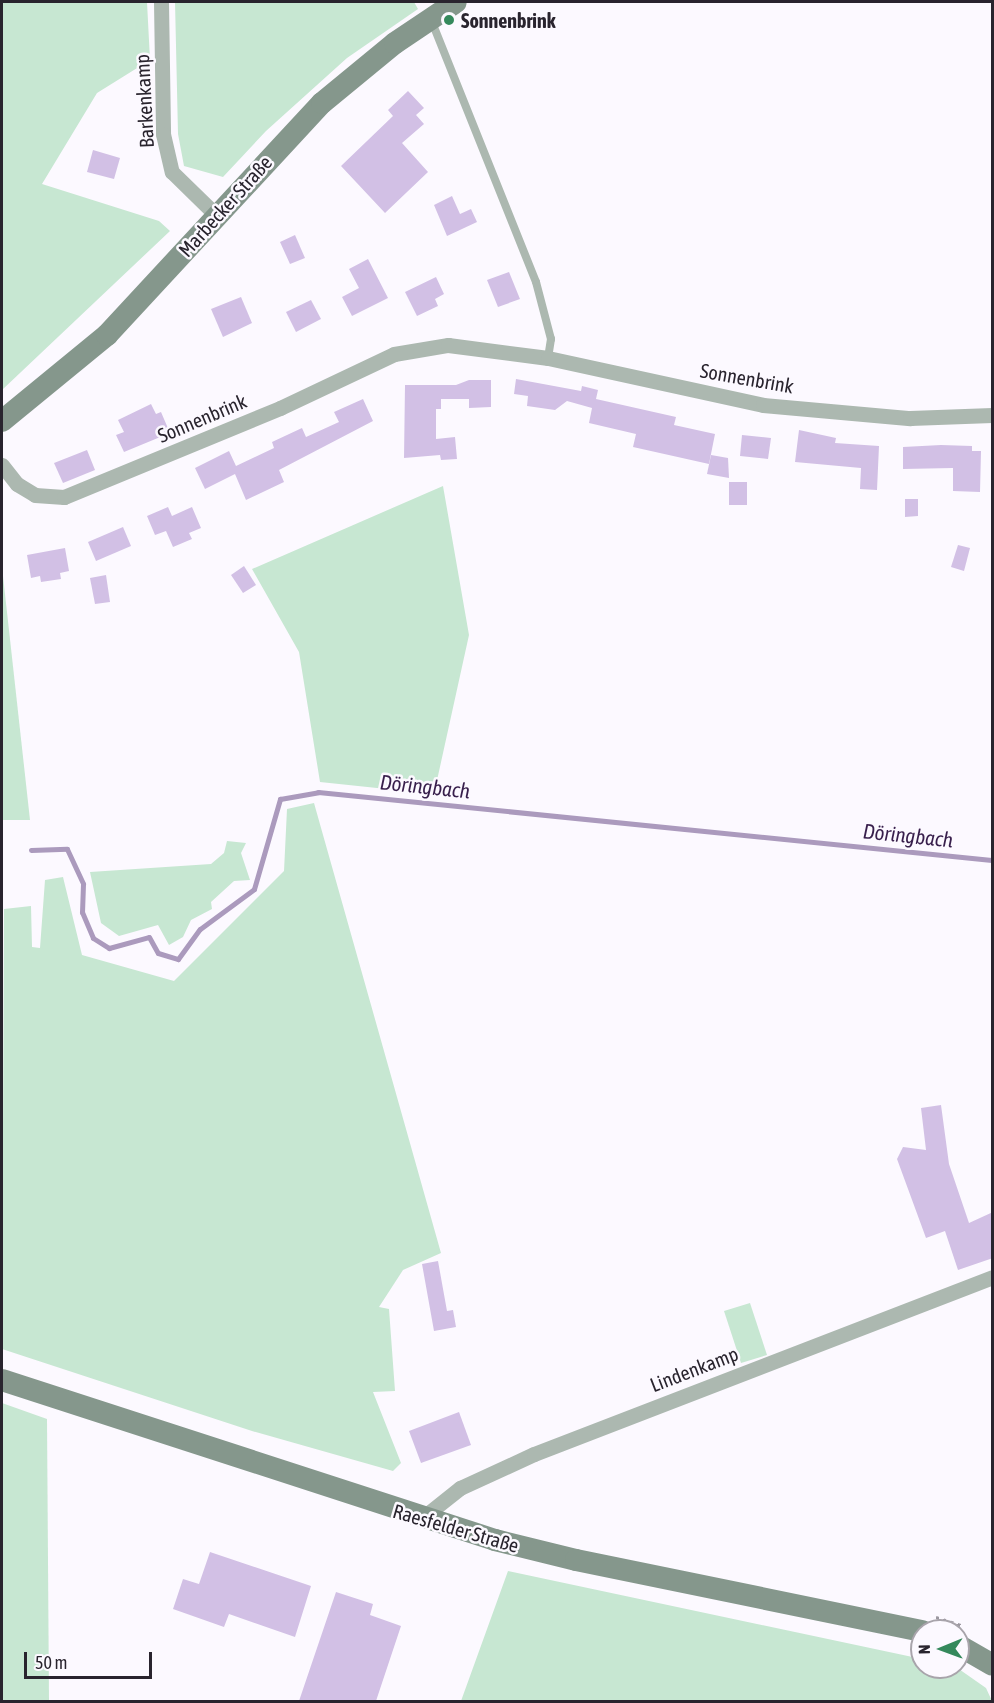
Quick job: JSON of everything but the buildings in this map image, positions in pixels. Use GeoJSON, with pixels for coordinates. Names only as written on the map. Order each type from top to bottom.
{"type":"FeatureCollection","features":[{"type":"Feature","properties":{"kind":"main road","name":"Marbecker Straße"},"geometry":{"type":"LineString","coordinates":[[2,421],[107,335],[322,103],[430,19],[456,2]]}},
{"type":"Feature","properties":{"kind":"main road","name":"Raesfelder Straße"},"geometry":{"type":"LineString","coordinates":[[2,1380],[421,1519],[576,1560],[910,1620]]}},
{"type":"Feature","properties":{"kind":"main road"},"geometry":{"type":"LineString","coordinates":[[970,1644],[993,1665]]}},
{"type":"Feature","properties":{"kind":"street","name":"Barkenkamp"},"geometry":{"type":"LineString","coordinates":[[161,2],[163,134],[172,172],[216,215]]}},
{"type":"Feature","properties":{"kind":"street","name":"Sonnenbrink"},"geometry":{"type":"LineString","coordinates":[[2,465],[17,484],[34,495],[64,497],[280,408],[394,354],[448,345],[548,358],[763,405],[909,418],[993,415]]}},
{"type":"Feature","properties":{"kind":"street","name":"Lindenkamp"},"geometry":{"type":"LineString","coordinates":[[421,1519],[460,1488],[534,1454],[993,1277]]}},
{"type":"Feature","properties":{"kind":"lane"},"geometry":{"type":"LineString","coordinates":[[430,19],[536,282],[551,339],[548,358]]}},
{"type":"Feature","properties":{"kind":"green space"},"geometry":{"type":"Polygon","coordinates":[[[2,2],[147,2],[150,60],[97,93],[42,184],[159,221],[170,231],[2,390],[2,2]]]}},
{"type":"Feature","properties":{"kind":"green space"},"geometry":{"type":"Polygon","coordinates":[[[175,2],[414,2],[418,9],[347,58],[266,131],[223,177],[184,166],[178,134],[175,2]]]}},
{"type":"Feature","properties":{"kind":"green space"},"geometry":{"type":"Polygon","coordinates":[[[443,486],[469,635],[434,794],[320,782],[299,652],[252,569],[443,486]]]}},
{"type":"Feature","properties":{"kind":"green space"},"geometry":{"type":"Polygon","coordinates":[[[2,567],[30,820],[2,820],[2,567]]]}},
{"type":"Feature","properties":{"kind":"green space"},"geometry":{"type":"Polygon","coordinates":[[[314,803],[441,1253],[403,1270],[379,1307],[389,1309],[395,1391],[373,1392],[401,1463],[393,1471],[252,1431],[2,1349],[4,909],[31,906],[32,947],[40,948],[45,880],[63,877],[82,955],[174,981],[284,871],[287,809],[314,803]]]}},
{"type":"Feature","properties":{"kind":"green space"},"geometry":{"type":"Polygon","coordinates":[[[227,841],[246,843],[241,853],[250,880],[234,881],[211,902],[212,909],[191,920],[183,937],[169,945],[158,925],[119,936],[101,923],[90,872],[211,864],[224,853],[227,841]]]}},
{"type":"Feature","properties":{"kind":"green space"},"geometry":{"type":"Polygon","coordinates":[[[750,1303],[767,1355],[741,1363],[724,1311],[750,1303]]]}},
{"type":"Feature","properties":{"kind":"green space"},"geometry":{"type":"Polygon","coordinates":[[[2,1403],[47,1419],[49,1701],[2,1701],[2,1403]]]}},
{"type":"Feature","properties":{"kind":"green space"},"geometry":{"type":"Polygon","coordinates":[[[508,1571],[910,1656],[910,1679],[970,1679],[970,1677],[986,1688],[992,1701],[461,1701],[508,1571]]]}},
{"type":"Feature","properties":{"kind":"waterway","name":"Döringbach"},"geometry":{"type":"LineString","coordinates":[[31,850],[67,849],[83,884],[82,912],[93,938],[109,948],[149,937],[158,953],[178,959],[200,929],[254,889],[280,799],[318,792],[992,860]]}},
{"type":"Feature","properties":{"kind":"place","name":"Sonnenbrink"},"geometry":{"type":"Point","coordinates":[449,20]}}]}
